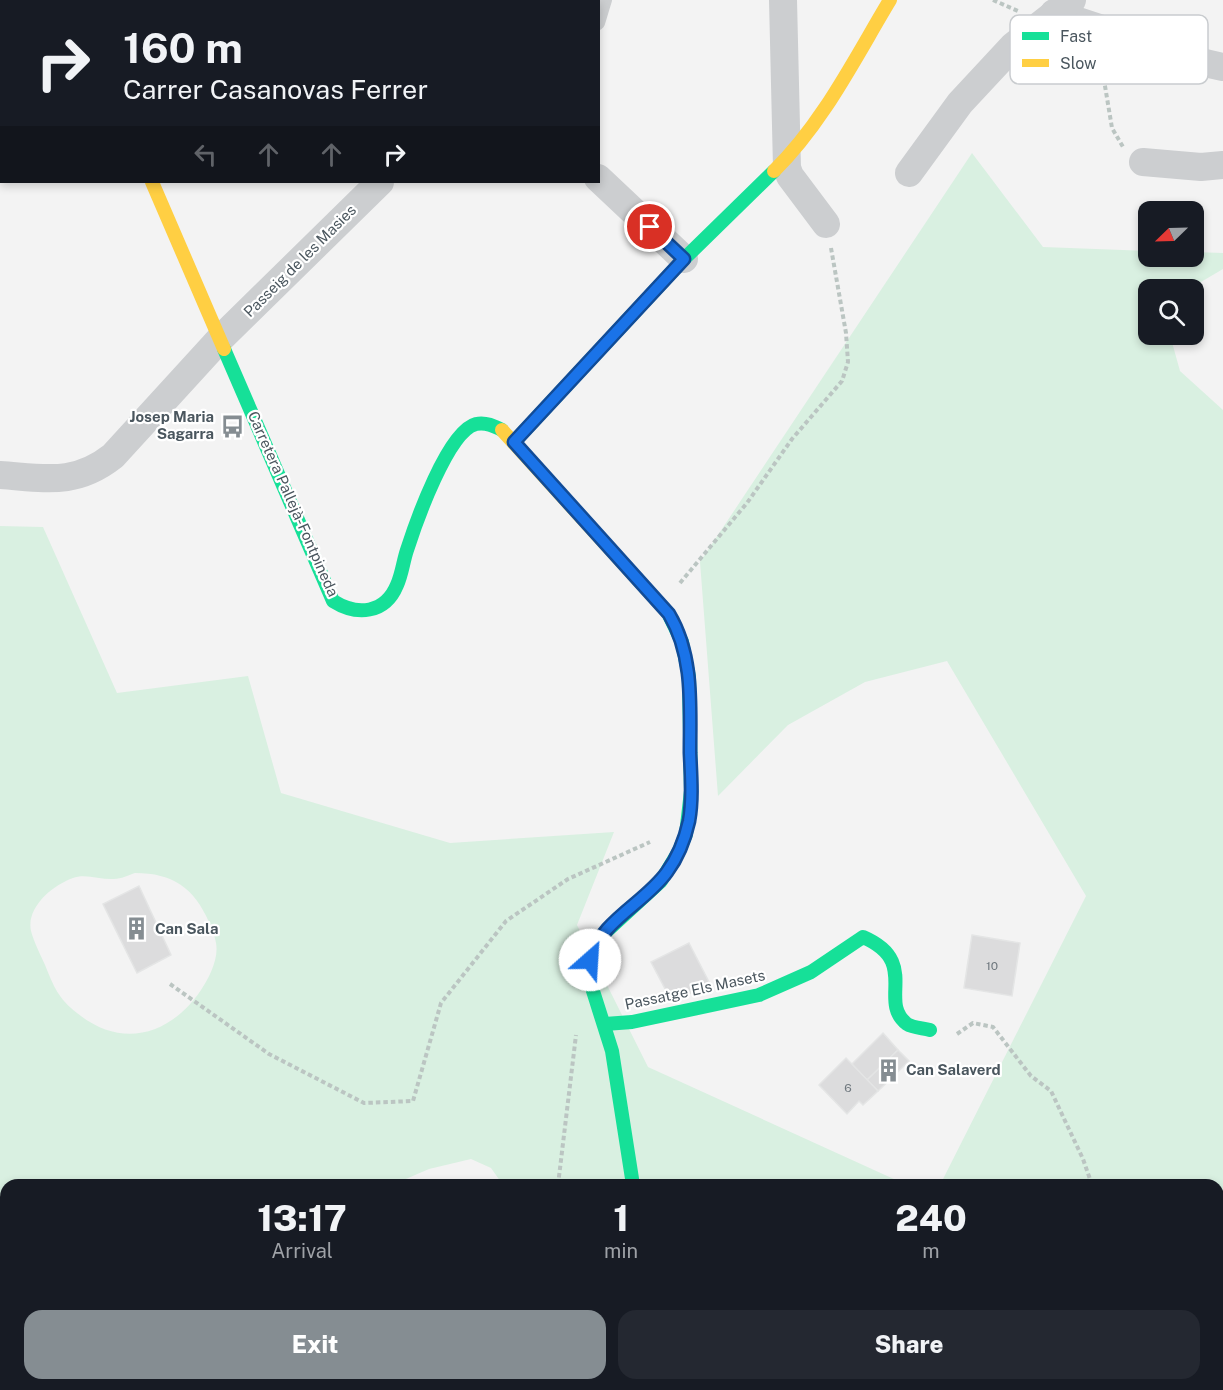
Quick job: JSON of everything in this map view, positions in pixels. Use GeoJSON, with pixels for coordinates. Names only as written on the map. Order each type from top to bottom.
{"type":"FeatureCollection","features":[{"type":"Feature","properties":{"kind":"street"},"geometry":{"type":"LineString","coordinates":[[783,0],[786,159],[790,176],[826,224]]}},
{"type":"Feature","properties":{"kind":"street"},"geometry":{"type":"LineString","coordinates":[[514,442],[684,259],[786,159],[825,108],[890,0]]}},
{"type":"Feature","properties":{"kind":"street"},"geometry":{"type":"LineString","coordinates":[[1063,7],[1076,15]]}},
{"type":"Feature","properties":{"kind":"street"},"geometry":{"type":"LineString","coordinates":[[909,173],[960,103],[1010,48]]}},
{"type":"Feature","properties":{"kind":"street"},"geometry":{"type":"LineString","coordinates":[[1208,64],[1223,67]]}},
{"type":"Feature","properties":{"kind":"street"},"geometry":{"type":"LineString","coordinates":[[1143,162],[1201,167],[1223,165]]}},
{"type":"Feature","properties":{"kind":"street"},"geometry":{"type":"LineString","coordinates":[[600,180],[684,259]]}},
{"type":"Feature","properties":{"kind":"street"},"geometry":{"type":"LineString","coordinates":[[152,183],[200,288],[219,340]]}},
{"type":"Feature","properties":{"kind":"street","name":"Passeig de les Masies"},"geometry":{"type":"LineString","coordinates":[[0,476],[56,478],[78,476],[98,468],[113,456],[219,340],[379,183]]}},
{"type":"Feature","properties":{"kind":"street","name":"Carretera Pallejà-Fontpineda"},"geometry":{"type":"LineString","coordinates":[[219,340],[255,417],[326,588],[333,601],[347,610],[363,612],[378,608],[388,600],[396,589],[408,549],[447,451],[458,436],[470,426],[486,423],[497,426],[514,442],[677,627],[689,677],[691,791],[686,834],[679,851],[661,881],[598,939],[593,950],[590,977],[612,1051],[632,1179]]}},
{"type":"Feature","properties":{"kind":"street","name":"Passatge Els Masets"},"geometry":{"type":"LineString","coordinates":[[605,1024],[632,1022],[759,995],[811,972],[863,937],[877,941],[892,959],[896,976],[895,991],[904,1022],[930,1030]]}},
{"type":"Feature","properties":{"kind":"lane"},"geometry":{"type":"LineString","coordinates":[[600,16],[605,0]]}},
{"type":"Feature","properties":{"kind":"path"},"geometry":{"type":"LineString","coordinates":[[1105,84],[1113,128],[1125,150],[1143,162]]}},
{"type":"Feature","properties":{"kind":"path"},"geometry":{"type":"LineString","coordinates":[[659,604],[691,572],[747,503],[792,439],[842,381],[848,362],[846,333],[826,224]]}},
{"type":"Feature","properties":{"kind":"path"},"geometry":{"type":"LineString","coordinates":[[170,984],[269,1054],[364,1103],[413,1101],[441,1003],[506,921],[568,879],[663,836],[686,834]]}},
{"type":"Feature","properties":{"kind":"path"},"geometry":{"type":"LineString","coordinates":[[930,1030],[955,1035],[973,1023],[993,1027],[1031,1077],[1051,1091],[1090,1179]]}},
{"type":"Feature","properties":{"kind":"path"},"geometry":{"type":"LineString","coordinates":[[559,1179],[574,1040],[578,1029]]}},
{"type":"Feature","properties":{"kind":"green space"},"geometry":{"type":"Polygon","coordinates":[[[972,153],[1043,247],[1138,251],[1138,267],[1204,267],[1204,252],[1223,253],[1223,269],[1204,280],[1138,279],[1138,345],[1173,345],[1180,371],[1223,410],[1223,1179],[943,1179],[1086,896],[947,661],[865,682],[788,725],[718,796],[700,562],[972,153]]]}},
{"type":"Feature","properties":{"kind":"green space"},"geometry":{"type":"Polygon","coordinates":[[[0,526],[43,527],[117,693],[248,676],[281,793],[450,843],[614,832],[577,925],[648,1067],[894,1179],[499,1179],[491,1168],[471,1159],[429,1169],[406,1179],[0,1179],[0,526]],[[135,873],[114,879],[83,876],[57,886],[37,906],[31,922],[31,931],[54,986],[61,997],[77,1013],[94,1024],[127,1034],[160,1027],[175,1018],[189,1006],[201,990],[215,962],[217,949],[209,922],[189,892],[181,885],[160,876],[135,873]]]}},
{"type":"Feature","properties":{"kind":"building","name":"Can Sala"},"geometry":{"type":"Polygon","coordinates":[[[139,886],[171,955],[137,973],[103,904],[139,886]]]}},
{"type":"Feature","properties":{"kind":"building"},"geometry":{"type":"Polygon","coordinates":[[[972,935],[1020,943],[1012,996],[964,988],[972,935]]]}},
{"type":"Feature","properties":{"kind":"building"},"geometry":{"type":"Polygon","coordinates":[[[689,943],[710,984],[672,1002],[651,962],[689,943]]]}},
{"type":"Feature","properties":{"kind":"building"},"geometry":{"type":"Polygon","coordinates":[[[883,1033],[898,1050],[867,1080],[852,1064],[883,1033]]]}},
{"type":"Feature","properties":{"kind":"building","name":"Can Salaverd"},"geometry":{"type":"Polygon","coordinates":[[[898,1050],[909,1061],[878,1091],[867,1080],[898,1050]]]}},
{"type":"Feature","properties":{"kind":"building"},"geometry":{"type":"Polygon","coordinates":[[[846,1058],[878,1091],[863,1105],[859,1101],[847,1114],[819,1085],[846,1058]]]}},
{"type":"Feature","properties":{"kind":"traffic: fast"},"geometry":{"type":"LineString","coordinates":[[514,442],[684,259],[774,171]]}},
{"type":"Feature","properties":{"kind":"traffic: fast"},"geometry":{"type":"LineString","coordinates":[[224,349],[333,601],[351,609],[370,610],[378,607],[392,595],[399,581],[407,550],[434,479],[465,430],[476,424],[487,424],[502,430]]}},
{"type":"Feature","properties":{"kind":"traffic: fast"},"geometry":{"type":"LineString","coordinates":[[632,1179],[612,1051],[593,991],[590,960],[598,939],[661,881],[679,851],[686,834],[691,791],[689,677],[682,642],[668,613]]}},
{"type":"Feature","properties":{"kind":"traffic: fast"},"geometry":{"type":"LineString","coordinates":[[605,1024],[632,1022],[759,995],[811,972],[863,937],[880,947],[890,958],[896,981],[896,1004],[899,1015],[909,1025],[930,1030]]}},
{"type":"Feature","properties":{"kind":"traffic: slow"},"geometry":{"type":"LineString","coordinates":[[774,171],[792,152],[823,111],[890,0]]}},
{"type":"Feature","properties":{"kind":"traffic: slow"},"geometry":{"type":"LineString","coordinates":[[152,183],[224,349]]}},
{"type":"Feature","properties":{"kind":"traffic: slow"},"geometry":{"type":"LineString","coordinates":[[502,430],[668,613]]}},
{"type":"Feature","properties":{"kind":"place","name":"Josep Maria Sagarra"},"geometry":{"type":"Point","coordinates":[232,426]}},
{"type":"Feature","properties":{"kind":"place","name":"Can Sala"},"geometry":{"type":"Point","coordinates":[137,929]}},
{"type":"Feature","properties":{"kind":"place","name":"Can Salaverd"},"geometry":{"type":"Point","coordinates":[888,1070]}},
{"type":"Feature","properties":{"kind":"route"},"geometry":{"type":"LineString","coordinates":[[590,960],[598,939],[661,881],[670,869],[686,834],[691,791],[689,677],[682,642],[669,614],[514,442],[684,259],[650,227]]}}]}
